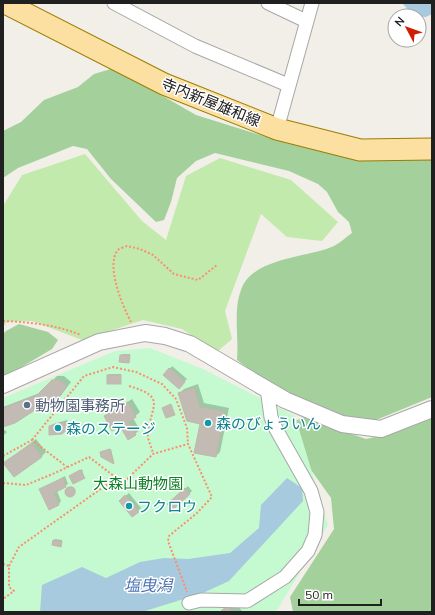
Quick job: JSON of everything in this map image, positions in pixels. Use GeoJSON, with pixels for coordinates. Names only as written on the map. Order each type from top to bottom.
{"type":"FeatureCollection","features":[{"type":"Feature","properties":{"kind":"main road","name":"寺内新屋雄和線"},"geometry":{"type":"LineString","coordinates":[[5,3],[164,84],[277,129],[360,150],[432,149]]}},
{"type":"Feature","properties":{"kind":"street"},"geometry":{"type":"LineString","coordinates":[[114,3],[196,46],[288,85]]}},
{"type":"Feature","properties":{"kind":"street"},"geometry":{"type":"LineString","coordinates":[[268,3],[306,21]]}},
{"type":"Feature","properties":{"kind":"street"},"geometry":{"type":"LineString","coordinates":[[277,129],[312,3]]}},
{"type":"Feature","properties":{"kind":"street"},"geometry":{"type":"LineString","coordinates":[[3,385],[99,342],[146,333],[165,336],[190,344],[285,400],[342,424],[381,429],[432,409]]}},
{"type":"Feature","properties":{"kind":"street"},"geometry":{"type":"LineString","coordinates":[[188,598],[247,602],[285,577],[308,551],[315,535],[317,512],[311,491],[276,429],[271,417],[267,388]]}},
{"type":"Feature","properties":{"kind":"path"},"geometry":{"type":"LineString","coordinates":[[137,334],[118,295],[113,263],[118,250],[127,246],[140,249],[153,255],[174,274],[198,280],[217,266]]}},
{"type":"Feature","properties":{"kind":"path"},"geometry":{"type":"LineString","coordinates":[[3,321],[32,322],[69,330],[99,342]]}},
{"type":"Feature","properties":{"kind":"path"},"geometry":{"type":"LineString","coordinates":[[3,456],[32,440],[84,376],[113,367],[136,372],[162,384],[176,399],[186,428],[188,444],[212,497],[197,514],[170,536],[168,541],[188,598]]}},
{"type":"Feature","properties":{"kind":"path"},"geometry":{"type":"LineString","coordinates":[[129,386],[144,390],[152,397],[155,406],[148,434],[152,454]]}},
{"type":"Feature","properties":{"kind":"path"},"geometry":{"type":"LineString","coordinates":[[32,440],[67,468]]}},
{"type":"Feature","properties":{"kind":"path"},"geometry":{"type":"LineString","coordinates":[[3,483],[26,485],[89,457],[123,483],[152,454],[188,444]]}},
{"type":"Feature","properties":{"kind":"path"},"geometry":{"type":"LineString","coordinates":[[3,599],[14,591],[9,587],[9,566],[19,547],[116,478]]}},
{"type":"Feature","properties":{"kind":"path"},"geometry":{"type":"LineString","coordinates":[[3,564],[9,566]]}},
{"type":"Feature","properties":{"kind":"green space"},"geometry":{"type":"Polygon","coordinates":[[[114,68],[196,115],[286,143],[362,157],[432,152],[432,397],[376,420],[335,416],[269,384],[237,360],[237,307],[241,290],[247,279],[268,265],[334,246],[352,233],[349,222],[338,212],[327,192],[318,184],[289,171],[215,153],[196,161],[177,178],[171,202],[164,220],[156,222],[111,179],[87,149],[73,146],[18,168],[3,178],[3,131],[21,122],[44,100],[78,87],[94,74],[114,68]]]}},
{"type":"Feature","properties":{"kind":"green space"},"geometry":{"type":"Polygon","coordinates":[[[85,154],[142,221],[166,240],[186,176],[220,158],[291,180],[338,222],[322,241],[287,237],[261,214],[225,311],[232,339],[217,352],[182,329],[143,320],[82,340],[32,321],[7,322],[3,327],[3,206],[22,175],[85,154]]]}},
{"type":"Feature","properties":{"kind":"green space"},"geometry":{"type":"Polygon","coordinates":[[[19,324],[48,332],[58,340],[52,349],[3,378],[3,334],[19,324]]]}},
{"type":"Feature","properties":{"kind":"green space","name":"大森山動物園"},"geometry":{"type":"Polygon","coordinates":[[[150,348],[203,369],[295,416],[328,525],[276,612],[3,612],[3,398],[115,351],[150,348]]]}},
{"type":"Feature","properties":{"kind":"green space"},"geometry":{"type":"Polygon","coordinates":[[[302,417],[366,439],[394,433],[432,417],[432,612],[293,612],[290,597],[334,529],[331,498],[299,453],[290,425],[302,417]]]}},
{"type":"Feature","properties":{"kind":"water"},"geometry":{"type":"Polygon","coordinates":[[[402,3],[432,3],[432,14],[427,16],[427,8],[407,8],[402,3]]]}},
{"type":"Feature","properties":{"kind":"water","name":"塩曳潟"},"geometry":{"type":"Polygon","coordinates":[[[287,478],[302,488],[303,501],[229,581],[203,593],[142,612],[40,612],[42,585],[82,567],[106,578],[140,562],[164,558],[188,559],[230,553],[259,528],[261,505],[287,478]]]}},
{"type":"Feature","properties":{"kind":"building"},"geometry":{"type":"Polygon","coordinates":[[[120,355],[130,355],[129,363],[119,362],[120,355]]]}},
{"type":"Feature","properties":{"kind":"building"},"geometry":{"type":"Polygon","coordinates":[[[169,368],[185,382],[179,389],[163,375],[169,368]]]}},
{"type":"Feature","properties":{"kind":"building"},"geometry":{"type":"Polygon","coordinates":[[[107,375],[121,375],[121,384],[107,384],[107,375]]]}},
{"type":"Feature","properties":{"kind":"building","name":"動物園事務所"},"geometry":{"type":"Polygon","coordinates":[[[52,380],[59,380],[67,386],[52,407],[46,403],[15,423],[3,427],[3,408],[36,396],[52,380]]]}},
{"type":"Feature","properties":{"kind":"building","name":"森のびょういん"},"geometry":{"type":"Polygon","coordinates":[[[194,388],[200,407],[225,412],[216,457],[194,453],[200,424],[187,421],[178,393],[194,388]]]}},
{"type":"Feature","properties":{"kind":"building"},"geometry":{"type":"Polygon","coordinates":[[[128,402],[136,417],[129,422],[136,435],[128,440],[120,426],[112,431],[104,416],[128,402]]]}},
{"type":"Feature","properties":{"kind":"building"},"geometry":{"type":"Polygon","coordinates":[[[171,404],[175,415],[166,418],[162,408],[171,404]]]}},
{"type":"Feature","properties":{"kind":"building","name":"森のステージ"},"geometry":{"type":"Polygon","coordinates":[[[64,422],[67,430],[62,434],[49,435],[49,426],[64,422]]]}},
{"type":"Feature","properties":{"kind":"building"},"geometry":{"type":"Polygon","coordinates":[[[32,443],[42,457],[14,477],[3,463],[32,443]]]}},
{"type":"Feature","properties":{"kind":"building"},"geometry":{"type":"Polygon","coordinates":[[[110,449],[114,464],[101,457],[100,452],[110,449]]]}},
{"type":"Feature","properties":{"kind":"building"},"geometry":{"type":"Polygon","coordinates":[[[80,470],[85,478],[73,484],[69,476],[80,470]]]}},
{"type":"Feature","properties":{"kind":"building"},"geometry":{"type":"Polygon","coordinates":[[[63,478],[66,487],[54,493],[59,505],[49,510],[39,489],[63,478]]]}},
{"type":"Feature","properties":{"kind":"building"},"geometry":{"type":"Polygon","coordinates":[[[68,487],[72,487],[75,492],[72,497],[68,497],[65,494],[65,490],[68,487]]]}},
{"type":"Feature","properties":{"kind":"building"},"geometry":{"type":"Polygon","coordinates":[[[185,488],[190,494],[173,510],[167,504],[185,488]]]}},
{"type":"Feature","properties":{"kind":"building","name":"フクロウ"},"geometry":{"type":"Polygon","coordinates":[[[125,495],[139,512],[132,517],[119,501],[125,495]]]}},
{"type":"Feature","properties":{"kind":"building"},"geometry":{"type":"Polygon","coordinates":[[[53,540],[62,541],[61,547],[52,545],[53,540]]]}},
{"type":"Feature","properties":{"kind":"building"},"geometry":{"type":"Polygon","coordinates":[[[227,606],[233,612],[220,612],[227,606]]]}},
{"type":"Feature","properties":{"kind":"place","name":"動物園事務所"},"geometry":{"type":"Point","coordinates":[27,405]}},
{"type":"Feature","properties":{"kind":"place","name":"森のびょういん"},"geometry":{"type":"Point","coordinates":[208,423]}},
{"type":"Feature","properties":{"kind":"place","name":"森のステージ"},"geometry":{"type":"Point","coordinates":[58,428]}},
{"type":"Feature","properties":{"kind":"place","name":"フクロウ"},"geometry":{"type":"Point","coordinates":[129,506]}}]}
